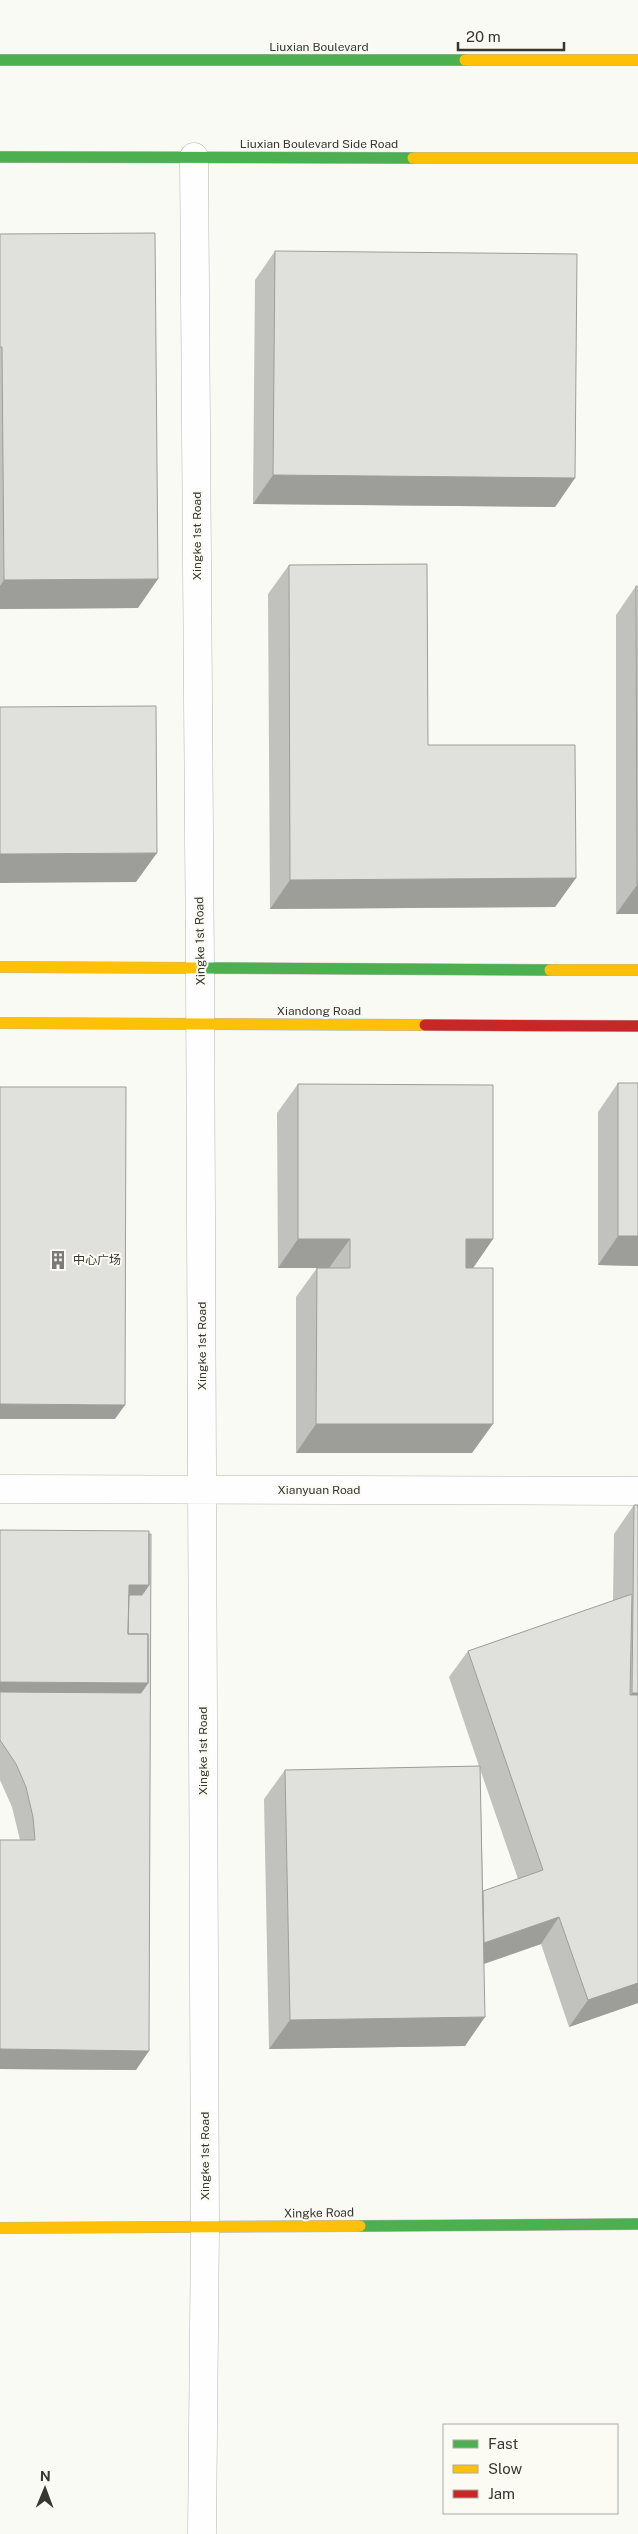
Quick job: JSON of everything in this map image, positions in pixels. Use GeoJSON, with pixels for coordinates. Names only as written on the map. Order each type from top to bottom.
{"type":"FeatureCollection","features":[{"type":"Feature","properties":{"kind":"main road","name":"Liuxian Boulevard"},"geometry":{"type":"LineString","coordinates":[[0,60],[638,60]]}},
{"type":"Feature","properties":{"kind":"main road","name":"Liuxian Boulevard Side Road"},"geometry":{"type":"LineString","coordinates":[[0,157],[638,158]]}},
{"type":"Feature","properties":{"kind":"main road"},"geometry":{"type":"LineString","coordinates":[[0,967],[638,970]]}},
{"type":"Feature","properties":{"kind":"main road","name":"Xiandong Road"},"geometry":{"type":"LineString","coordinates":[[0,1023],[638,1026]]}},
{"type":"Feature","properties":{"kind":"main road","name":"Xingke Road"},"geometry":{"type":"LineString","coordinates":[[0,2228],[638,2224]]}},
{"type":"Feature","properties":{"kind":"street","name":"Xingke 1st Road"},"geometry":{"type":"LineString","coordinates":[[194,158],[201,1024],[205,2228],[202,2534]]}},
{"type":"Feature","properties":{"kind":"street","name":"Xianyuan Road"},"geometry":{"type":"LineString","coordinates":[[0,1489],[638,1491]]}},
{"type":"Feature","properties":{"kind":"building"},"geometry":{"type":"Polygon","coordinates":[[[155,233],[158,579],[4,580],[0,234],[155,233]]]}},
{"type":"Feature","properties":{"kind":"building"},"geometry":{"type":"Polygon","coordinates":[[[275,251],[577,254],[575,478],[273,475],[275,251]]]}},
{"type":"Feature","properties":{"kind":"building"},"geometry":{"type":"Polygon","coordinates":[[[427,564],[428,745],[575,745],[576,878],[290,880],[289,565],[427,564]]]}},
{"type":"Feature","properties":{"kind":"building"},"geometry":{"type":"Polygon","coordinates":[[[636,586],[638,586],[638,885],[637,885],[636,586]]]}},
{"type":"Feature","properties":{"kind":"building"},"geometry":{"type":"Polygon","coordinates":[[[156,706],[157,853],[0,854],[0,707],[156,706]]]}},
{"type":"Feature","properties":{"kind":"building"},"geometry":{"type":"Polygon","coordinates":[[[618,1083],[638,1083],[638,1236],[618,1236],[618,1083]]]}},
{"type":"Feature","properties":{"kind":"building"},"geometry":{"type":"Polygon","coordinates":[[[298,1084],[493,1085],[493,1239],[466,1239],[466,1268],[493,1268],[493,1424],[316,1424],[317,1268],[350,1268],[350,1239],[298,1239],[298,1084]]]}},
{"type":"Feature","properties":{"kind":"building","name":"中心广场"},"geometry":{"type":"Polygon","coordinates":[[[0,1087],[126,1087],[125,1405],[0,1404],[0,1087]]]}},
{"type":"Feature","properties":{"kind":"building"},"geometry":{"type":"Polygon","coordinates":[[[634,1505],[638,1505],[638,1693],[632,1693],[634,1505]]]}},
{"type":"Feature","properties":{"kind":"building"},"geometry":{"type":"Polygon","coordinates":[[[0,1530],[149,1531],[149,1585],[129,1585],[128,1634],[148,1634],[148,1683],[0,1682],[0,1530]]]}},
{"type":"Feature","properties":{"kind":"building"},"geometry":{"type":"Polygon","coordinates":[[[149,1534],[151,1534],[149,2051],[0,2049],[0,1840],[35,1840],[33,1817],[26,1787],[16,1764],[0,1740],[0,1692],[141,1693],[148,1683],[148,1634],[128,1634],[129,1595],[142,1595],[149,1585],[149,1534]]]}},
{"type":"Feature","properties":{"kind":"building"},"geometry":{"type":"Polygon","coordinates":[[[632,1594],[630,1695],[638,1695],[638,1983],[588,2000],[559,1917],[484,1943],[483,1891],[543,1870],[468,1651],[632,1594]]]}},
{"type":"Feature","properties":{"kind":"building"},"geometry":{"type":"Polygon","coordinates":[[[480,1766],[485,2017],[290,2020],[285,1770],[480,1766]]]}},
{"type":"Feature","properties":{"kind":"traffic: fast"},"geometry":{"type":"LineString","coordinates":[[0,60],[465,60]]}},
{"type":"Feature","properties":{"kind":"traffic: fast"},"geometry":{"type":"LineString","coordinates":[[0,157],[413,158]]}},
{"type":"Feature","properties":{"kind":"traffic: fast"},"geometry":{"type":"LineString","coordinates":[[201,968],[550,970]]}},
{"type":"Feature","properties":{"kind":"traffic: fast"},"geometry":{"type":"LineString","coordinates":[[360,2226],[638,2224]]}},
{"type":"Feature","properties":{"kind":"traffic: slow"},"geometry":{"type":"LineString","coordinates":[[465,60],[638,60]]}},
{"type":"Feature","properties":{"kind":"traffic: slow"},"geometry":{"type":"LineString","coordinates":[[413,158],[638,158]]}},
{"type":"Feature","properties":{"kind":"traffic: slow"},"geometry":{"type":"LineString","coordinates":[[0,967],[201,968]]}},
{"type":"Feature","properties":{"kind":"traffic: slow"},"geometry":{"type":"LineString","coordinates":[[550,970],[638,970]]}},
{"type":"Feature","properties":{"kind":"traffic: slow"},"geometry":{"type":"LineString","coordinates":[[0,1023],[425,1025]]}},
{"type":"Feature","properties":{"kind":"traffic: slow"},"geometry":{"type":"LineString","coordinates":[[0,2228],[360,2226]]}},
{"type":"Feature","properties":{"kind":"traffic: jam"},"geometry":{"type":"LineString","coordinates":[[425,1025],[638,1026]]}},
{"type":"Feature","properties":{"kind":"place","name":"中心广场"},"geometry":{"type":"Point","coordinates":[58,1260]}}]}
